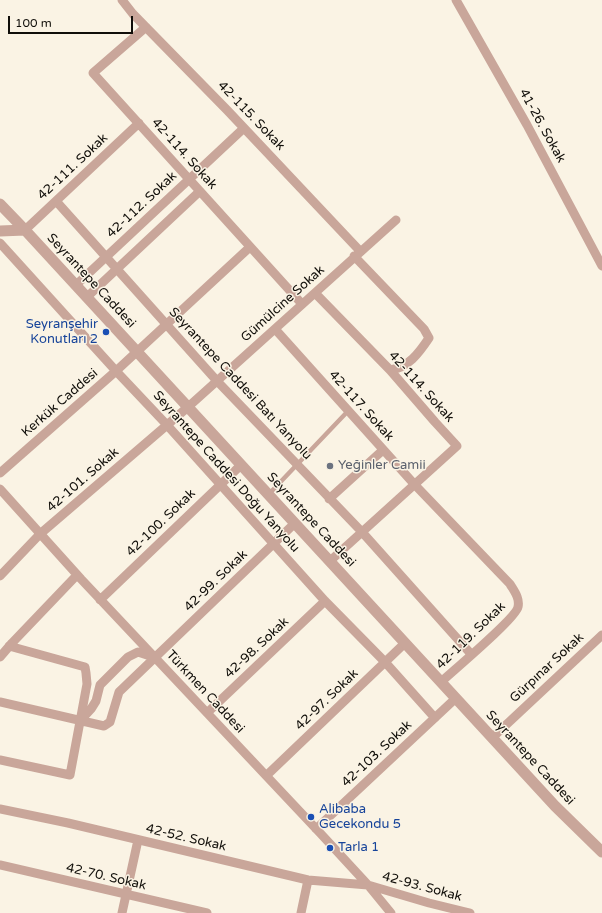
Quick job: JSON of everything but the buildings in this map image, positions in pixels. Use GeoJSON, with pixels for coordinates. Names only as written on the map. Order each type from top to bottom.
{"type":"FeatureCollection","features":[{"type":"Feature","properties":{"kind":"street","name":"42-115. Sokak"},"geometry":{"type":"LineString","coordinates":[[122,0],[133,14],[244,128],[424,329],[429,338],[417,355],[398,369],[390,370]]}},
{"type":"Feature","properties":{"kind":"street","name":"41-26. Sokak"},"geometry":{"type":"LineString","coordinates":[[456,0],[526,125],[602,266]]}},
{"type":"Feature","properties":{"kind":"street","name":"42-114. Sokak"},"geometry":{"type":"LineString","coordinates":[[146,27],[93,73],[302,304]]}},
{"type":"Feature","properties":{"kind":"street","name":"42-111. Sokak"},"geometry":{"type":"LineString","coordinates":[[25,230],[139,123]]}},
{"type":"Feature","properties":{"kind":"street","name":"42-112. Sokak"},"geometry":{"type":"LineString","coordinates":[[76,285],[244,128]]}},
{"type":"Feature","properties":{"kind":"street"},"geometry":{"type":"LineString","coordinates":[[87,297],[200,191]]}},
{"type":"Feature","properties":{"kind":"street","name":"Seyrantepe Caddesi Batı Yanyolu"},"geometry":{"type":"LineString","coordinates":[[56,201],[217,381],[362,532],[471,654]]}},
{"type":"Feature","properties":{"kind":"street","name":"Seyrantepe Caddesi"},"geometry":{"type":"LineString","coordinates":[[0,204],[561,813],[602,852]]}},
{"type":"Feature","properties":{"kind":"street","name":"Gümülcine Sokak"},"geometry":{"type":"LineString","coordinates":[[188,407],[315,293],[357,253],[396,220]]}},
{"type":"Feature","properties":{"kind":"street"},"geometry":{"type":"LineString","coordinates":[[0,231],[25,230]]}},
{"type":"Feature","properties":{"kind":"street","name":"Seyrantepe Caddesi Doğu Yanyolu"},"geometry":{"type":"LineString","coordinates":[[0,243],[326,601],[385,662],[435,718]]}},
{"type":"Feature","properties":{"kind":"street","name":"Kerkük Caddesi"},"geometry":{"type":"LineString","coordinates":[[1,469],[116,371],[250,247]]}},
{"type":"Feature","properties":{"kind":"street","name":"42-114. Sokak"},"geometry":{"type":"LineString","coordinates":[[315,293],[390,370],[434,422],[457,446],[416,485]]}},
{"type":"Feature","properties":{"kind":"street","name":"42-117. Sokak"},"geometry":{"type":"LineString","coordinates":[[275,329],[416,485],[510,584],[518,598],[518,608]]}},
{"type":"Feature","properties":{"kind":"street","name":"42-101. Sokak"},"geometry":{"type":"LineString","coordinates":[[0,576],[40,534],[188,407]]}},
{"type":"Feature","properties":{"kind":"street"},"geometry":{"type":"LineString","coordinates":[[329,499],[384,450]]}},
{"type":"Feature","properties":{"kind":"street","name":"42-100. Sokak"},"geometry":{"type":"LineString","coordinates":[[100,600],[241,465]]}},
{"type":"Feature","properties":{"kind":"street"},"geometry":{"type":"LineString","coordinates":[[330,561],[416,485]]}},
{"type":"Feature","properties":{"kind":"street","name":"Türkmen Caddesi"},"geometry":{"type":"LineString","coordinates":[[0,489],[100,600],[267,775],[368,885],[389,912]]}},
{"type":"Feature","properties":{"kind":"street","name":"42-99. Sokak"},"geometry":{"type":"LineString","coordinates":[[0,702],[104,726],[110,722],[119,692],[294,523]]}},
{"type":"Feature","properties":{"kind":"street"},"geometry":{"type":"LineString","coordinates":[[0,658],[9,646],[77,575]]}},
{"type":"Feature","properties":{"kind":"street","name":"42-98. Sokak"},"geometry":{"type":"LineString","coordinates":[[207,713],[326,601]]}},
{"type":"Feature","properties":{"kind":"street","name":"42-119. Sokak"},"geometry":{"type":"LineString","coordinates":[[441,682],[506,623],[518,608]]}},
{"type":"Feature","properties":{"kind":"street","name":"Gürpınar Sokak"},"geometry":{"type":"LineString","coordinates":[[492,738],[602,634]]}},
{"type":"Feature","properties":{"kind":"street","name":"42-97. Sokak"},"geometry":{"type":"LineString","coordinates":[[267,775],[405,643]]}},
{"type":"Feature","properties":{"kind":"street"},"geometry":{"type":"LineString","coordinates":[[0,760],[70,775],[87,684],[85,667],[9,646]]}},
{"type":"Feature","properties":{"kind":"street"},"geometry":{"type":"LineString","coordinates":[[80,721],[93,705],[100,685],[128,657],[138,652],[155,658]]}},
{"type":"Feature","properties":{"kind":"street","name":"42-103. Sokak"},"geometry":{"type":"LineString","coordinates":[[316,829],[456,698]]}},
{"type":"Feature","properties":{"kind":"street","name":"42-52. Sokak"},"geometry":{"type":"LineString","coordinates":[[0,809],[68,823],[308,880],[368,885]]}},
{"type":"Feature","properties":{"kind":"street"},"geometry":{"type":"LineString","coordinates":[[122,913],[138,840]]}},
{"type":"Feature","properties":{"kind":"street","name":"42-70. Sokak"},"geometry":{"type":"LineString","coordinates":[[0,865],[207,913]]}},
{"type":"Feature","properties":{"kind":"street"},"geometry":{"type":"LineString","coordinates":[[301,913],[308,880]]}},
{"type":"Feature","properties":{"kind":"street","name":"42-93. Sokak"},"geometry":{"type":"LineString","coordinates":[[368,885],[429,903],[470,913]]}},
{"type":"Feature","properties":{"kind":"lane"},"geometry":{"type":"LineString","coordinates":[[268,494],[348,411]]}},
{"type":"Feature","properties":{"kind":"place","name":"Seyranşehir Konutları 2"},"geometry":{"type":"Point","coordinates":[106,332]}},
{"type":"Feature","properties":{"kind":"place","name":"Yeğinler Camii"},"geometry":{"type":"Point","coordinates":[330,466]}},
{"type":"Feature","properties":{"kind":"place","name":"Alibaba Gecekondu 5"},"geometry":{"type":"Point","coordinates":[311,817]}},
{"type":"Feature","properties":{"kind":"place","name":"Tarla 1"},"geometry":{"type":"Point","coordinates":[330,848]}}]}
